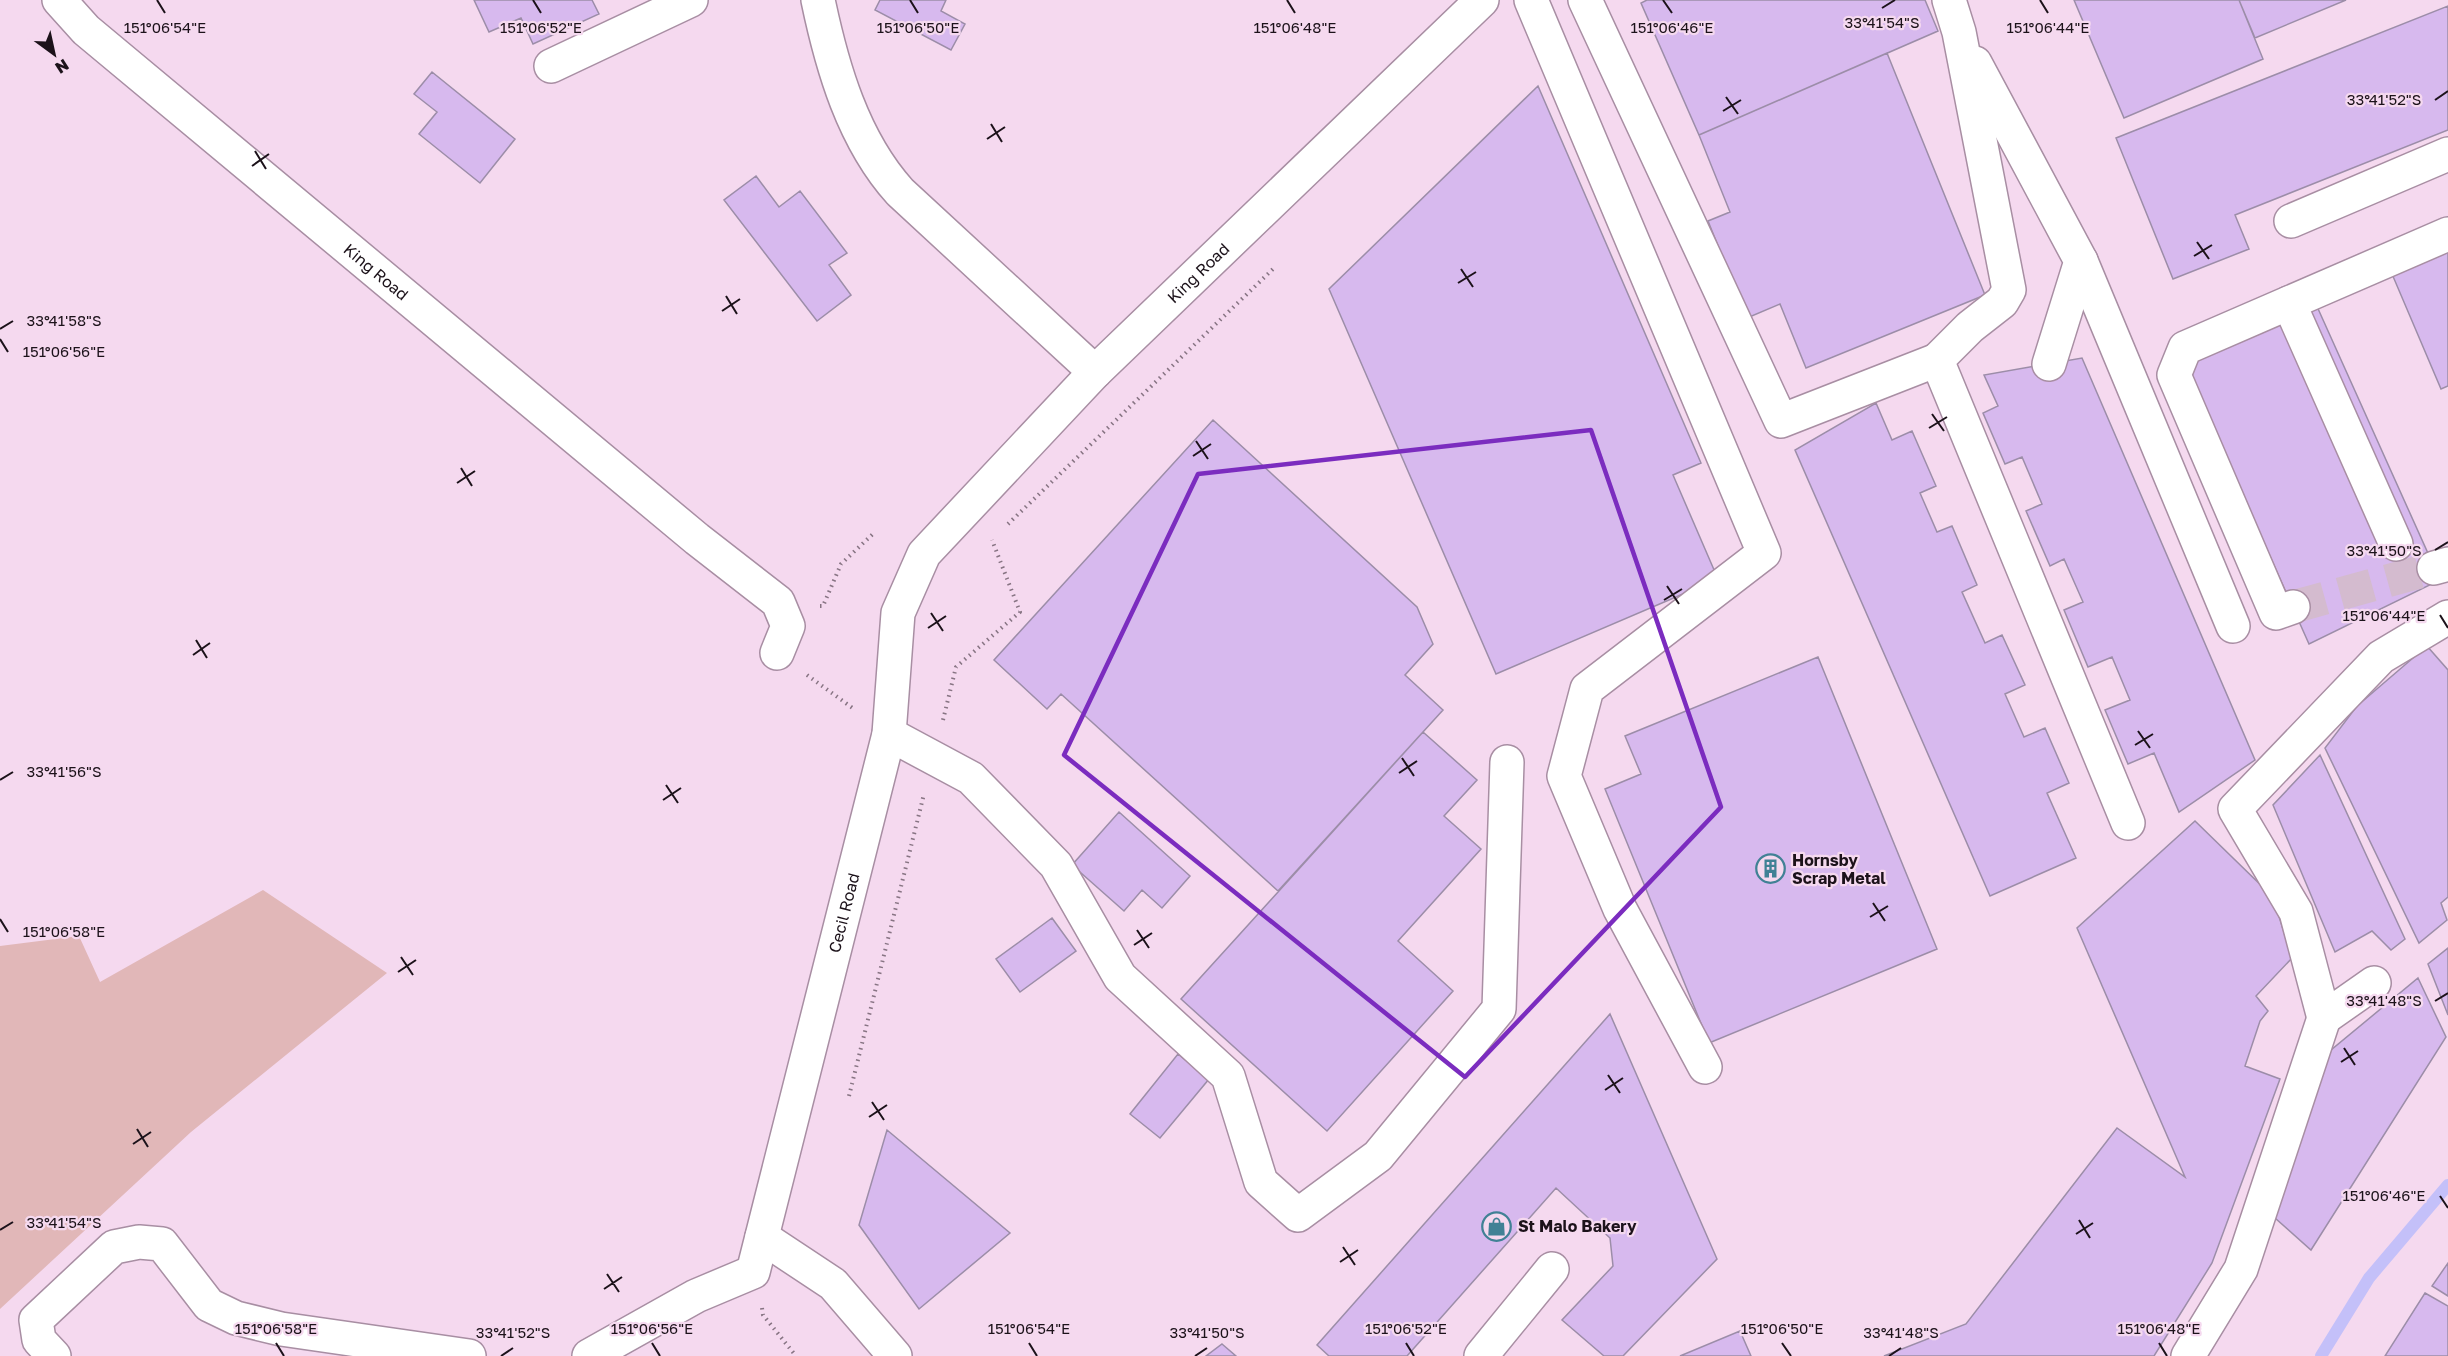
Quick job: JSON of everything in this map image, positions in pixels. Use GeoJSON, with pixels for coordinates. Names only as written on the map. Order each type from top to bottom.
{"type":"FeatureCollection","features":[{"type":"Feature","properties":{"kind":"street","name":"King Road"},"geometry":{"type":"LineString","coordinates":[[59,0],[86,30],[697,539],[778,602]]}},
{"type":"Feature","properties":{"kind":"street"},"geometry":{"type":"LineString","coordinates":[[551,66],[691,0]]}},
{"type":"Feature","properties":{"kind":"street"},"geometry":{"type":"LineString","coordinates":[[818,0],[828,44],[838,74],[868,149],[880,171],[1095,372]]}},
{"type":"Feature","properties":{"kind":"street","name":"King Road"},"geometry":{"type":"LineString","coordinates":[[924,554],[1095,372],[1482,0]]}},
{"type":"Feature","properties":{"kind":"street"},"geometry":{"type":"LineString","coordinates":[[1531,0],[1764,553],[1587,688],[1564,776],[1620,909],[1705,1067]]}},
{"type":"Feature","properties":{"kind":"street"},"geometry":{"type":"LineString","coordinates":[[1585,0],[1781,421],[1937,360],[1970,327],[2002,302],[2009,290],[1959,32],[1948,0]]}},
{"type":"Feature","properties":{"kind":"street"},"geometry":{"type":"LineString","coordinates":[[1959,32],[2081,261],[2233,626]]}},
{"type":"Feature","properties":{"kind":"street"},"geometry":{"type":"LineString","coordinates":[[2291,221],[2448,154]]}},
{"type":"Feature","properties":{"kind":"street"},"geometry":{"type":"LineString","coordinates":[[2293,607],[2276,613],[2174,375],[2185,348],[2448,234]]}},
{"type":"Feature","properties":{"kind":"street"},"geometry":{"type":"LineString","coordinates":[[2049,364],[2081,261]]}},
{"type":"Feature","properties":{"kind":"street"},"geometry":{"type":"LineString","coordinates":[[2289,303],[2396,544]]}},
{"type":"Feature","properties":{"kind":"street"},"geometry":{"type":"LineString","coordinates":[[1937,360],[2127,824]]}},
{"type":"Feature","properties":{"kind":"street","name":"Cecil Road"},"geometry":{"type":"LineString","coordinates":[[753,1272],[889,734],[898,613],[924,554]]}},
{"type":"Feature","properties":{"kind":"street"},"geometry":{"type":"LineString","coordinates":[[777,653],[788,626],[778,602]]}},
{"type":"Feature","properties":{"kind":"street"},"geometry":{"type":"LineString","coordinates":[[2188,1356],[2241,1269],[2324,1018],[2296,912],[2235,809],[2381,657],[2448,617]]}},
{"type":"Feature","properties":{"kind":"street"},"geometry":{"type":"LineString","coordinates":[[889,734],[971,778],[1056,865],[1120,977],[1228,1076],[1261,1182],[1298,1215],[1378,1156],[1499,1009],[1507,762]]}},
{"type":"Feature","properties":{"kind":"street"},"geometry":{"type":"LineString","coordinates":[[2324,1018],[2374,983]]}},
{"type":"Feature","properties":{"kind":"street"},"geometry":{"type":"LineString","coordinates":[[762,1237],[833,1284],[895,1356]]}},
{"type":"Feature","properties":{"kind":"street"},"geometry":{"type":"LineString","coordinates":[[54,1356],[39,1340],[36,1320],[114,1246],[139,1242],[162,1244],[209,1305],[236,1318],[281,1329],[469,1356]]}},
{"type":"Feature","properties":{"kind":"street"},"geometry":{"type":"LineString","coordinates":[[1481,1356],[1552,1269]]}},
{"type":"Feature","properties":{"kind":"street"},"geometry":{"type":"LineString","coordinates":[[589,1356],[696,1296],[753,1272]]}},
{"type":"Feature","properties":{"kind":"path"},"geometry":{"type":"LineString","coordinates":[[1007,525],[1273,269]]}},
{"type":"Feature","properties":{"kind":"path"},"geometry":{"type":"LineString","coordinates":[[778,602],[822,606],[841,564],[875,532]]}},
{"type":"Feature","properties":{"kind":"path"},"geometry":{"type":"LineString","coordinates":[[849,1096],[956,667],[1020,612],[990,541],[999,533]]}},
{"type":"Feature","properties":{"kind":"path"},"geometry":{"type":"LineString","coordinates":[[777,653],[889,734]]}},
{"type":"Feature","properties":{"kind":"path"},"geometry":{"type":"LineString","coordinates":[[753,1272],[763,1315],[796,1356]]}},
{"type":"Feature","properties":{"kind":"highlighted area"},"geometry":{"type":"Polygon","coordinates":[[[1591,430],[1721,807],[1465,1077],[1064,755],[1198,474],[1591,430]]]}},
{"type":"Feature","properties":{"kind":"shaded area"},"geometry":{"type":"Polygon","coordinates":[[[263,890],[387,973],[191,1132],[0,1309],[0,946],[79,936],[100,982],[263,890]]]}},
{"type":"Feature","properties":{"kind":"building"},"geometry":{"type":"Polygon","coordinates":[[[474,0],[592,0],[599,14],[533,44],[521,18],[489,32],[474,0]]]}},
{"type":"Feature","properties":{"kind":"building"},"geometry":{"type":"Polygon","coordinates":[[[880,0],[946,0],[941,11],[965,24],[951,50],[875,10],[880,0]]]}},
{"type":"Feature","properties":{"kind":"building"},"geometry":{"type":"Polygon","coordinates":[[[1647,0],[1925,0],[1938,31],[1699,135],[1641,3],[1647,0]]]}},
{"type":"Feature","properties":{"kind":"building"},"geometry":{"type":"Polygon","coordinates":[[[2074,0],[2239,0],[2263,59],[2124,118],[2074,0]]]}},
{"type":"Feature","properties":{"kind":"building"},"geometry":{"type":"Polygon","coordinates":[[[2239,0],[2346,0],[2255,38],[2239,0]]]}},
{"type":"Feature","properties":{"kind":"building"},"geometry":{"type":"Polygon","coordinates":[[[2448,6],[2448,130],[2235,215],[2249,249],[2173,279],[2116,138],[2448,6]]]}},
{"type":"Feature","properties":{"kind":"building"},"geometry":{"type":"Polygon","coordinates":[[[1887,53],[1985,295],[1806,368],[1780,304],[1747,318],[1708,221],[1730,212],[1699,135],[1887,53]]]}},
{"type":"Feature","properties":{"kind":"building"},"geometry":{"type":"Polygon","coordinates":[[[432,72],[515,139],[480,183],[419,134],[437,112],[414,94],[432,72]]]}},
{"type":"Feature","properties":{"kind":"building"},"geometry":{"type":"Polygon","coordinates":[[[1538,86],[1701,463],[1673,475],[1718,579],[1496,674],[1329,289],[1538,86]]]}},
{"type":"Feature","properties":{"kind":"building"},"geometry":{"type":"Polygon","coordinates":[[[756,176],[779,207],[800,191],[847,253],[829,265],[851,295],[817,321],[724,200],[756,176]]]}},
{"type":"Feature","properties":{"kind":"building"},"geometry":{"type":"Polygon","coordinates":[[[2448,249],[2448,386],[2441,389],[2392,274],[2448,249]]]}},
{"type":"Feature","properties":{"kind":"building"},"geometry":{"type":"Polygon","coordinates":[[[2315,302],[2440,580],[2309,644],[2191,379],[2199,355],[2315,302]]]}},
{"type":"Feature","properties":{"kind":"building"},"geometry":{"type":"Polygon","coordinates":[[[2082,358],[2255,760],[2179,812],[2154,753],[2128,764],[2105,710],[2130,700],[2112,657],[2088,667],[2064,610],[2083,602],[2064,559],[2050,566],[2026,511],[2042,504],[2022,457],[2005,464],[1983,413],[1998,406],[1984,375],[2082,358]]]}},
{"type":"Feature","properties":{"kind":"building"},"geometry":{"type":"Polygon","coordinates":[[[1876,403],[1892,440],[1912,431],[1936,486],[1920,493],[1937,532],[1952,526],[1977,585],[1962,592],[1985,643],[2002,635],[2025,685],[2005,694],[2024,737],[2045,728],[2069,783],[2047,793],[2076,858],[1990,896],[1795,450],[1876,403]]]}},
{"type":"Feature","properties":{"kind":"building"},"geometry":{"type":"Polygon","coordinates":[[[1213,420],[1417,607],[1433,644],[1405,675],[1443,710],[1278,891],[1061,694],[1047,709],[994,660],[1213,420]]]}},
{"type":"Feature","properties":{"kind":"building"},"geometry":{"type":"Polygon","coordinates":[[[2427,646],[2448,670],[2448,897],[2441,903],[2447,920],[2419,943],[2325,748],[2357,706],[2427,646]]]}},
{"type":"Feature","properties":{"kind":"building","name":"Hornsby Scrap Metal"},"geometry":{"type":"Polygon","coordinates":[[[1818,657],[1937,949],[1709,1043],[1605,789],[1641,774],[1625,736],[1818,657]]]}},
{"type":"Feature","properties":{"kind":"building"},"geometry":{"type":"Polygon","coordinates":[[[1423,732],[1477,780],[1444,816],[1481,849],[1398,941],[1453,991],[1327,1131],[1181,999],[1423,732]]]}},
{"type":"Feature","properties":{"kind":"building"},"geometry":{"type":"Polygon","coordinates":[[[2320,755],[2405,939],[2391,950],[2372,931],[2335,952],[2273,805],[2320,755]]]}},
{"type":"Feature","properties":{"kind":"building"},"geometry":{"type":"Polygon","coordinates":[[[1119,812],[1190,876],[1162,908],[1142,890],[1124,911],[1072,865],[1119,812]]]}},
{"type":"Feature","properties":{"kind":"building"},"geometry":{"type":"Polygon","coordinates":[[[2195,821],[2273,897],[2292,958],[2256,996],[2268,1011],[2260,1021],[2245,1066],[2280,1079],[2212,1263],[2154,1356],[1884,1356],[1966,1324],[2117,1128],[2185,1177],[2077,928],[2195,821]]]}},
{"type":"Feature","properties":{"kind":"building"},"geometry":{"type":"Polygon","coordinates":[[[1052,918],[1076,951],[1020,992],[996,959],[1052,918]]]}},
{"type":"Feature","properties":{"kind":"building"},"geometry":{"type":"Polygon","coordinates":[[[2448,948],[2448,1015],[2428,964],[2448,948]]]}},
{"type":"Feature","properties":{"kind":"building"},"geometry":{"type":"Polygon","coordinates":[[[2418,978],[2446,1037],[2311,1250],[2275,1218],[2325,1055],[2418,978]]]}},
{"type":"Feature","properties":{"kind":"building"},"geometry":{"type":"Polygon","coordinates":[[[1610,1014],[1717,1259],[1623,1356],[1604,1356],[1562,1320],[1613,1266],[1610,1238],[1556,1188],[1407,1356],[1329,1356],[1317,1345],[1610,1014]]]}},
{"type":"Feature","properties":{"kind":"building"},"geometry":{"type":"Polygon","coordinates":[[[1178,1054],[1209,1079],[1160,1138],[1130,1114],[1178,1054]]]}},
{"type":"Feature","properties":{"kind":"building"},"geometry":{"type":"Polygon","coordinates":[[[887,1130],[1010,1233],[919,1309],[859,1225],[887,1130]]]}},
{"type":"Feature","properties":{"kind":"building"},"geometry":{"type":"Polygon","coordinates":[[[2448,1263],[2448,1296],[2432,1286],[2448,1263]]]}},
{"type":"Feature","properties":{"kind":"building"},"geometry":{"type":"Polygon","coordinates":[[[2425,1293],[2448,1306],[2448,1356],[2385,1356],[2425,1293]]]}},
{"type":"Feature","properties":{"kind":"building"},"geometry":{"type":"Polygon","coordinates":[[[1740,1331],[1751,1356],[1680,1356],[1740,1331]]]}},
{"type":"Feature","properties":{"kind":"building"},"geometry":{"type":"Polygon","coordinates":[[[1222,1344],[1236,1356],[1206,1356],[1222,1344]]]}},
{"type":"Feature","properties":{"kind":"waterway"},"geometry":{"type":"LineString","coordinates":[[2321,1356],[2369,1278],[2448,1185]]}},
{"type":"Feature","properties":{"kind":"tunnel"},"geometry":{"type":"LineString","coordinates":[[2293,607],[2434,568]]}},
{"type":"Feature","properties":{"kind":"place","name":"Hornsby Scrap Metal"},"geometry":{"type":"Point","coordinates":[1771,869]}},
{"type":"Feature","properties":{"kind":"place","name":"St Malo Bakery"},"geometry":{"type":"Point","coordinates":[1497,1226]}}]}
